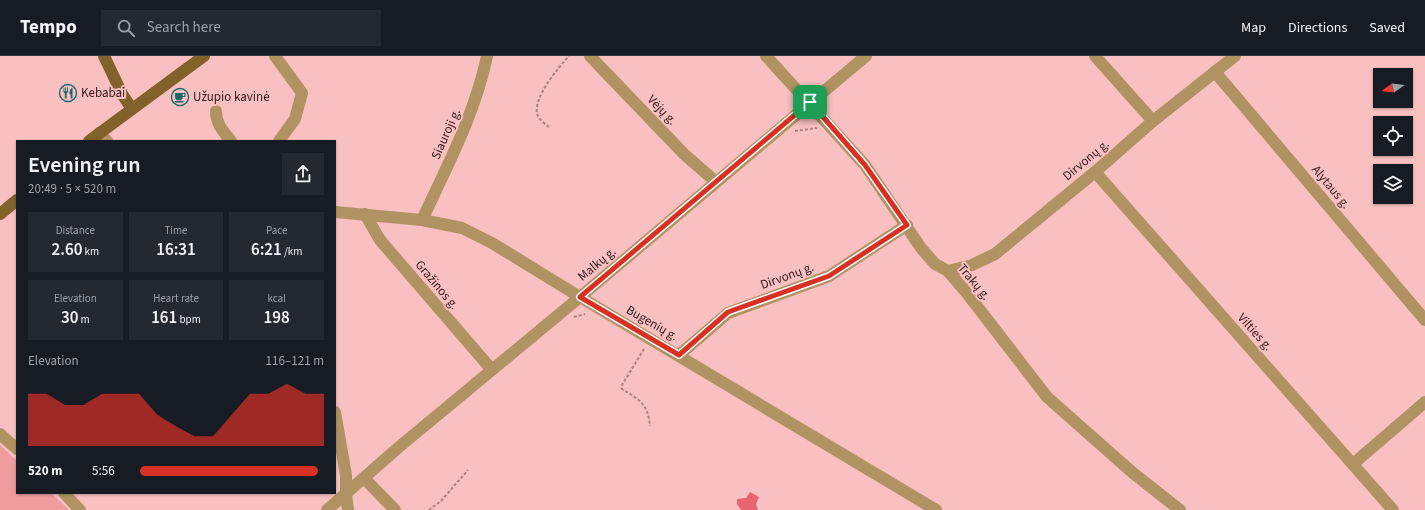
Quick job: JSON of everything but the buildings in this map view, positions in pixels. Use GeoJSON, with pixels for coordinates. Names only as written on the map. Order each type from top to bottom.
{"type":"FeatureCollection","features":[{"type":"Feature","properties":{"kind":"main road"},"geometry":{"type":"LineString","coordinates":[[104,56],[122,94],[132,109]]}},
{"type":"Feature","properties":{"kind":"main road"},"geometry":{"type":"LineString","coordinates":[[98,138],[132,109],[204,56]]}},
{"type":"Feature","properties":{"kind":"main road"},"geometry":{"type":"LineString","coordinates":[[0,214],[16,201]]}},
{"type":"Feature","properties":{"kind":"street"},"geometry":{"type":"LineString","coordinates":[[275,56],[302,94],[295,119],[280,140]]}},
{"type":"Feature","properties":{"kind":"street","name":"Siauroji g."},"geometry":{"type":"LineString","coordinates":[[422,220],[469,119],[482,84],[488,56]]}},
{"type":"Feature","properties":{"kind":"street","name":"Vėjų g."},"geometry":{"type":"LineString","coordinates":[[590,56],[684,154],[716,182]]}},
{"type":"Feature","properties":{"kind":"street","name":"Trakų g."},"geometry":{"type":"LineString","coordinates":[[766,56],[810,102],[865,165],[907,225],[921,248],[935,264],[948,271],[1047,396],[1133,472],[1180,510]]}},
{"type":"Feature","properties":{"kind":"street","name":"Malkų g."},"geometry":{"type":"LineString","coordinates":[[327,510],[866,56]]}},
{"type":"Feature","properties":{"kind":"street"},"geometry":{"type":"LineString","coordinates":[[1095,56],[1153,121]]}},
{"type":"Feature","properties":{"kind":"street","name":"Dirvonų g."},"geometry":{"type":"LineString","coordinates":[[948,271],[972,265],[995,254],[1095,172],[1153,121],[1235,56]]}},
{"type":"Feature","properties":{"kind":"street","name":"Alytaus g."},"geometry":{"type":"LineString","coordinates":[[1216,72],[1425,320]]}},
{"type":"Feature","properties":{"kind":"street"},"geometry":{"type":"LineString","coordinates":[[216,112],[216,119],[219,127],[230,140]]}},
{"type":"Feature","properties":{"kind":"street","name":"Vilties g."},"geometry":{"type":"LineString","coordinates":[[1095,172],[1393,510]]}},
{"type":"Feature","properties":{"kind":"street","name":"Bugenių g."},"geometry":{"type":"LineString","coordinates":[[336,212],[422,220],[462,228],[492,243],[936,510]]}},
{"type":"Feature","properties":{"kind":"street","name":"Gražinos g."},"geometry":{"type":"LineString","coordinates":[[365,214],[380,240],[492,370]]}},
{"type":"Feature","properties":{"kind":"street","name":"Dirvonų g."},"geometry":{"type":"LineString","coordinates":[[679,355],[728,312],[829,276],[907,225]]}},
{"type":"Feature","properties":{"kind":"street"},"geometry":{"type":"LineString","coordinates":[[1353,464],[1425,402]]}},
{"type":"Feature","properties":{"kind":"street"},"geometry":{"type":"LineString","coordinates":[[336,418],[346,475],[348,510]]}},
{"type":"Feature","properties":{"kind":"street"},"geometry":{"type":"LineString","coordinates":[[0,434],[16,448]]}},
{"type":"Feature","properties":{"kind":"street"},"geometry":{"type":"LineString","coordinates":[[364,478],[395,510]]}},
{"type":"Feature","properties":{"kind":"street"},"geometry":{"type":"LineString","coordinates":[[65,494],[80,510]]}},
{"type":"Feature","properties":{"kind":"path"},"geometry":{"type":"LineString","coordinates":[[549,127],[539,118],[537,113],[538,104],[553,74],[570,56]]}},
{"type":"Feature","properties":{"kind":"path"},"geometry":{"type":"LineString","coordinates":[[792,132],[812,127],[838,134]]}},
{"type":"Feature","properties":{"kind":"path"},"geometry":{"type":"LineString","coordinates":[[650,339],[622,385],[622,389],[644,404],[648,411],[650,426]]}},
{"type":"Feature","properties":{"kind":"path"},"geometry":{"type":"LineString","coordinates":[[429,510],[441,501],[468,470]]}},
{"type":"Feature","properties":{"kind":"shaded area"},"geometry":{"type":"Polygon","coordinates":[[[0,445],[16,460],[16,494],[52,494],[69,510],[0,510],[0,445]]]}},
{"type":"Feature","properties":{"kind":"shaded area"},"geometry":{"type":"Polygon","coordinates":[[[750,492],[759,497],[756,504],[758,510],[741,510],[737,504],[737,499],[746,498],[750,492]]]}},
{"type":"Feature","properties":{"kind":"place","name":"Kebabai"},"geometry":{"type":"Point","coordinates":[68,93]}},
{"type":"Feature","properties":{"kind":"place","name":"Užupio kavinė"},"geometry":{"type":"Point","coordinates":[180,97]}},
{"type":"Feature","properties":{"kind":"route"},"geometry":{"type":"LineString","coordinates":[[810,102],[865,165],[907,225],[880,241],[829,276],[777,296],[728,312],[679,355],[580,297],[670,220],[810,102]]}}]}
